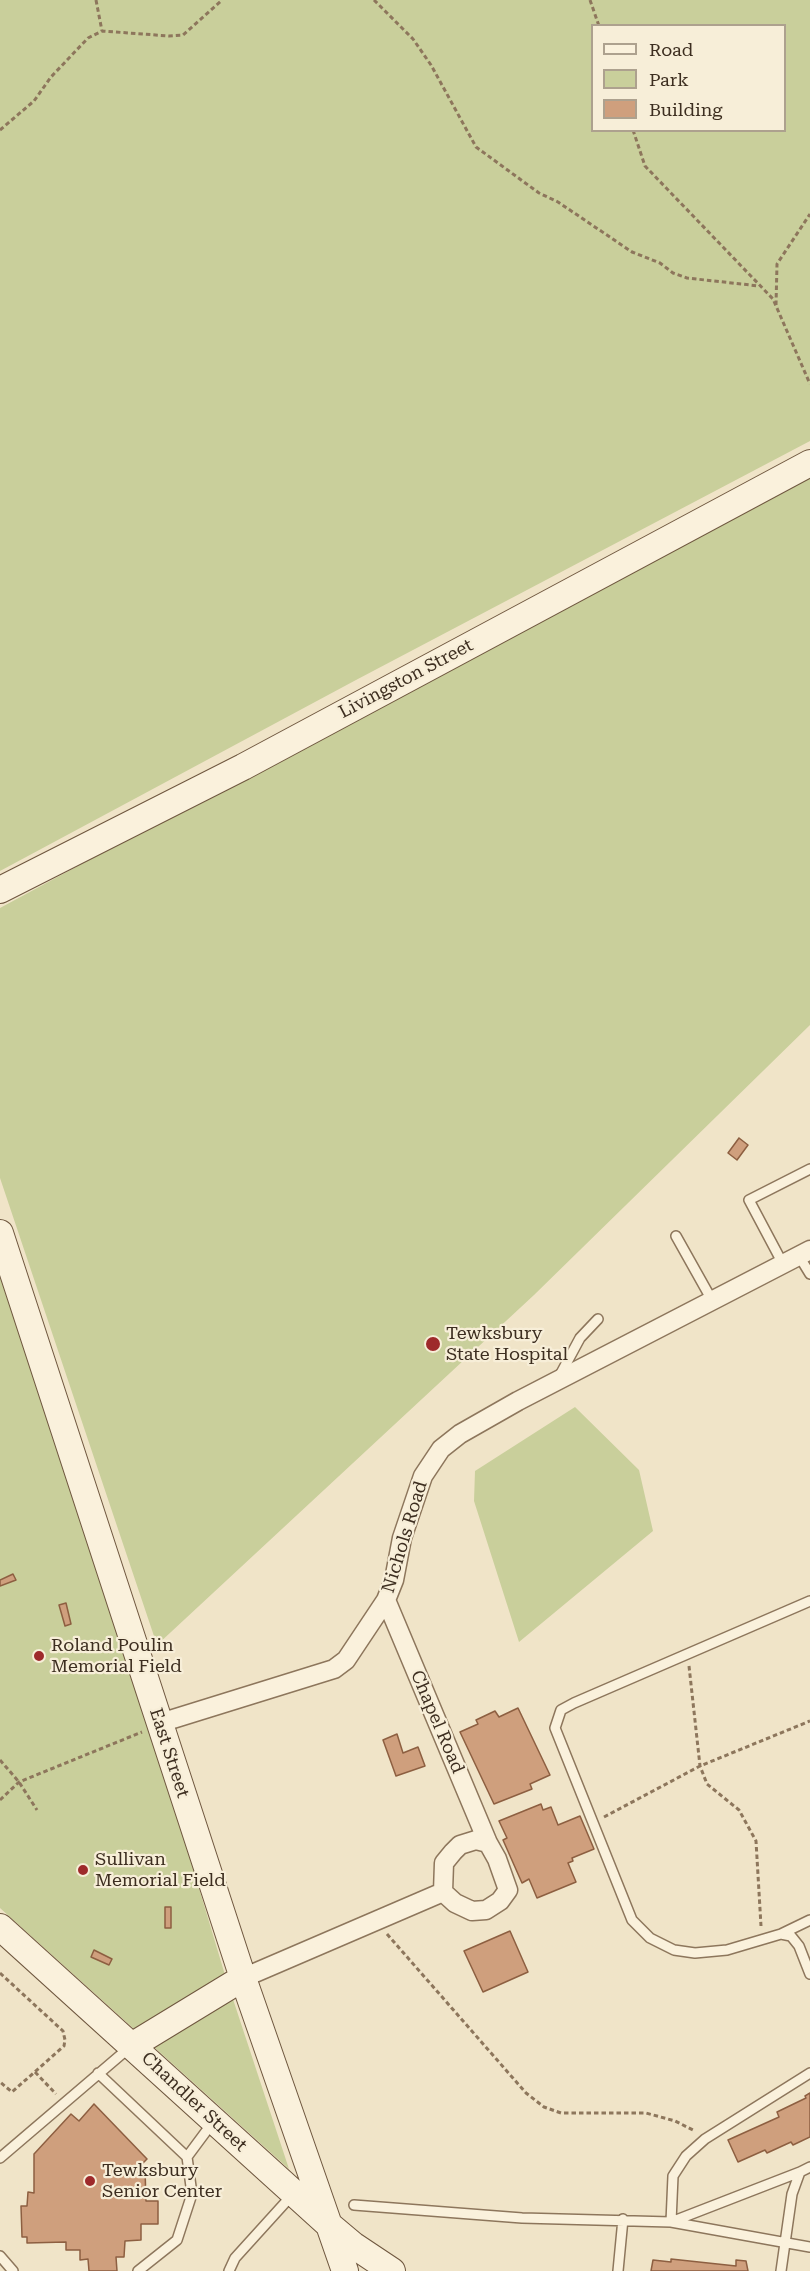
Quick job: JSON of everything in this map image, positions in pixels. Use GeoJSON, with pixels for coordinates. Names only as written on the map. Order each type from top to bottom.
{"type":"FeatureCollection","features":[{"type":"Feature","properties":{"kind":"street","name":"Livingston Street"},"geometry":{"type":"LineString","coordinates":[[0,890],[243,767],[810,463]]}},
{"type":"Feature","properties":{"kind":"street","name":"East Street"},"geometry":{"type":"LineString","coordinates":[[0,1233],[243,1978],[345,2271]]}},
{"type":"Feature","properties":{"kind":"street","name":"Nichols Road"},"geometry":{"type":"LineString","coordinates":[[160,1723],[334,1669],[346,1660],[357,1646],[386,1600],[394,1580],[402,1538],[423,1476],[431,1462],[460,1434],[558,1379],[798,1256]]}},
{"type":"Feature","properties":{"kind":"street","name":"Chapel Road"},"geometry":{"type":"LineString","coordinates":[[386,1600],[488,1843],[497,1859],[508,1890],[500,1901],[486,1910],[472,1911],[455,1903],[443,1892]]}},
{"type":"Feature","properties":{"kind":"street"},"geometry":{"type":"LineString","coordinates":[[133,2045],[243,1978],[443,1892],[444,1863],[453,1852],[460,1845],[476,1840],[488,1843]]}},
{"type":"Feature","properties":{"kind":"street","name":"Chandler Street"},"geometry":{"type":"LineString","coordinates":[[0,1926],[328,2224],[354,2246],[392,2271]]}},
{"type":"Feature","properties":{"kind":"lane"},"geometry":{"type":"LineString","coordinates":[[810,1169],[749,1200],[798,1256],[810,1274]]}},
{"type":"Feature","properties":{"kind":"lane"},"geometry":{"type":"LineString","coordinates":[[676,1236],[712,1302]]}},
{"type":"Feature","properties":{"kind":"lane"},"geometry":{"type":"LineString","coordinates":[[558,1379],[580,1338],[598,1319]]}},
{"type":"Feature","properties":{"kind":"lane"},"geometry":{"type":"LineString","coordinates":[[810,1601],[574,1703],[561,1710],[557,1716],[555,1728],[591,1823],[632,1920],[650,1938],[674,1950],[695,1953],[727,1950],[781,1934],[810,1920]]}},
{"type":"Feature","properties":{"kind":"lane"},"geometry":{"type":"LineString","coordinates":[[781,1934],[791,1936],[799,1946],[810,1974]]}},
{"type":"Feature","properties":{"kind":"lane"},"geometry":{"type":"LineString","coordinates":[[0,2158],[60,2104],[133,2045]]}},
{"type":"Feature","properties":{"kind":"lane"},"geometry":{"type":"LineString","coordinates":[[98,2073],[186,2157],[192,2194],[177,2240],[138,2271]]}},
{"type":"Feature","properties":{"kind":"lane"},"geometry":{"type":"LineString","coordinates":[[671,2222],[673,2176],[686,2156],[705,2139],[810,2073]]}},
{"type":"Feature","properties":{"kind":"lane"},"geometry":{"type":"LineString","coordinates":[[186,2157],[214,2120]]}},
{"type":"Feature","properties":{"kind":"lane"},"geometry":{"type":"LineString","coordinates":[[671,2222],[810,2167]]}},
{"type":"Feature","properties":{"kind":"lane"},"geometry":{"type":"LineString","coordinates":[[781,2271],[792,2194],[800,2172]]}},
{"type":"Feature","properties":{"kind":"lane"},"geometry":{"type":"LineString","coordinates":[[229,2271],[235,2258],[294,2192]]}},
{"type":"Feature","properties":{"kind":"lane"},"geometry":{"type":"LineString","coordinates":[[354,2205],[522,2218],[671,2222],[810,2247]]}},
{"type":"Feature","properties":{"kind":"lane"},"geometry":{"type":"LineString","coordinates":[[618,2271],[623,2219]]}},
{"type":"Feature","properties":{"kind":"lane"},"geometry":{"type":"LineString","coordinates":[[0,2256],[13,2271]]}},
{"type":"Feature","properties":{"kind":"path"},"geometry":{"type":"LineString","coordinates":[[96,0],[102,31]]}},
{"type":"Feature","properties":{"kind":"path"},"geometry":{"type":"LineString","coordinates":[[0,129],[34,101],[82,44],[102,31],[183,35],[222,0]]}},
{"type":"Feature","properties":{"kind":"path"},"geometry":{"type":"LineString","coordinates":[[374,0],[413,39],[431,65],[476,147],[539,193],[558,201],[632,252],[660,263],[673,273],[687,278],[759,286]]}},
{"type":"Feature","properties":{"kind":"path"},"geometry":{"type":"LineString","coordinates":[[590,0],[598,24]]}},
{"type":"Feature","properties":{"kind":"path"},"geometry":{"type":"LineString","coordinates":[[634,132],[645,166],[773,299],[810,384]]}},
{"type":"Feature","properties":{"kind":"path"},"geometry":{"type":"LineString","coordinates":[[776,307],[777,264],[810,214]]}},
{"type":"Feature","properties":{"kind":"path"},"geometry":{"type":"LineString","coordinates":[[687,1653],[700,1766],[707,1784],[739,1810],[756,1841],[763,1940]]}},
{"type":"Feature","properties":{"kind":"path"},"geometry":{"type":"LineString","coordinates":[[591,1823],[700,1766],[810,1721]]}},
{"type":"Feature","properties":{"kind":"path"},"geometry":{"type":"LineString","coordinates":[[0,1800],[19,1782],[121,1743],[160,1723]]}},
{"type":"Feature","properties":{"kind":"path"},"geometry":{"type":"LineString","coordinates":[[0,1760],[19,1782],[38,1810]]}},
{"type":"Feature","properties":{"kind":"path"},"geometry":{"type":"LineString","coordinates":[[376,1921],[526,2093],[544,2107],[561,2113],[646,2113],[675,2121],[705,2139]]}},
{"type":"Feature","properties":{"kind":"path"},"geometry":{"type":"LineString","coordinates":[[0,1973],[63,2031],[64,2046],[12,2092],[0,2082]]}},
{"type":"Feature","properties":{"kind":"path"},"geometry":{"type":"LineString","coordinates":[[35,2072],[57,2096],[60,2104]]}},
{"type":"Feature","properties":{"kind":"green space"},"geometry":{"type":"Polygon","coordinates":[[[0,0],[810,0],[810,441],[0,871],[0,0]]]}},
{"type":"Feature","properties":{"kind":"green space","name":"Tewksbury State Hospital"},"geometry":{"type":"Polygon","coordinates":[[[810,477],[810,1025],[534,1295],[157,1645],[0,1178],[0,908],[371,708],[810,477]]]}},
{"type":"Feature","properties":{"kind":"green space"},"geometry":{"type":"Polygon","coordinates":[[[0,1277],[145,1708],[225,1975],[289,2169],[0,1908],[0,1277]]]}},
{"type":"Feature","properties":{"kind":"green space"},"geometry":{"type":"Polygon","coordinates":[[[575,1407],[639,1470],[653,1531],[519,1642],[474,1501],[475,1471],[575,1407]]]}},
{"type":"Feature","properties":{"kind":"building"},"geometry":{"type":"Polygon","coordinates":[[[739,1138],[748,1145],[737,1160],[728,1153],[739,1138]]]}},
{"type":"Feature","properties":{"kind":"building"},"geometry":{"type":"Polygon","coordinates":[[[13,1574],[16,1580],[0,1586],[0,1580],[13,1574]]]}},
{"type":"Feature","properties":{"kind":"building"},"geometry":{"type":"Polygon","coordinates":[[[66,1603],[71,1624],[65,1626],[59,1605],[66,1603]]]}},
{"type":"Feature","properties":{"kind":"building"},"geometry":{"type":"Polygon","coordinates":[[[518,1708],[550,1775],[530,1784],[532,1789],[494,1804],[460,1732],[478,1724],[476,1720],[495,1711],[499,1717],[518,1708]]]}},
{"type":"Feature","properties":{"kind":"building"},"geometry":{"type":"Polygon","coordinates":[[[397,1734],[403,1753],[418,1747],[425,1766],[396,1776],[383,1740],[397,1734]]]}},
{"type":"Feature","properties":{"kind":"building"},"geometry":{"type":"Polygon","coordinates":[[[541,1804],[543,1810],[551,1807],[558,1825],[580,1816],[594,1849],[572,1858],[573,1861],[568,1863],[576,1882],[537,1898],[529,1879],[522,1883],[503,1840],[507,1838],[499,1821],[541,1804]]]}},
{"type":"Feature","properties":{"kind":"building"},"geometry":{"type":"Polygon","coordinates":[[[165,1907],[171,1907],[171,1928],[165,1928],[165,1907]]]}},
{"type":"Feature","properties":{"kind":"building"},"geometry":{"type":"Polygon","coordinates":[[[510,1931],[528,1972],[483,1992],[464,1951],[510,1931]]]}},
{"type":"Feature","properties":{"kind":"building"},"geometry":{"type":"Polygon","coordinates":[[[94,1950],[112,1959],[109,1965],[91,1957],[94,1950]]]}},
{"type":"Feature","properties":{"kind":"building"},"geometry":{"type":"Polygon","coordinates":[[[810,2093],[810,2137],[793,2145],[791,2142],[767,2153],[765,2150],[738,2162],[728,2140],[779,2117],[777,2112],[806,2098],[805,2096],[810,2093]]]}},
{"type":"Feature","properties":{"kind":"building","name":"Tewksbury Senior Center"},"geometry":{"type":"Polygon","coordinates":[[[94,2104],[147,2159],[141,2165],[145,2169],[146,2201],[158,2201],[158,2224],[141,2224],[141,2240],[125,2241],[124,2257],[116,2257],[117,2271],[89,2271],[88,2259],[80,2260],[80,2250],[66,2250],[66,2242],[27,2243],[27,2237],[22,2237],[21,2206],[27,2206],[28,2192],[34,2193],[34,2154],[71,2114],[79,2121],[94,2104]]]}},
{"type":"Feature","properties":{"kind":"building"},"geometry":{"type":"Polygon","coordinates":[[[671,2259],[736,2266],[736,2260],[746,2261],[748,2271],[651,2271],[653,2260],[671,2262],[671,2259]]]}},
{"type":"Feature","properties":{"kind":"place","name":"Tewksbury State Hospital"},"geometry":{"type":"Point","coordinates":[433,1344]}},
{"type":"Feature","properties":{"kind":"place","name":"Roland Poulin Memorial Field"},"geometry":{"type":"Point","coordinates":[39,1656]}},
{"type":"Feature","properties":{"kind":"place","name":"Sullivan Memorial Field"},"geometry":{"type":"Point","coordinates":[83,1870]}},
{"type":"Feature","properties":{"kind":"place","name":"Tewksbury Senior Center"},"geometry":{"type":"Point","coordinates":[90,2181]}}]}
